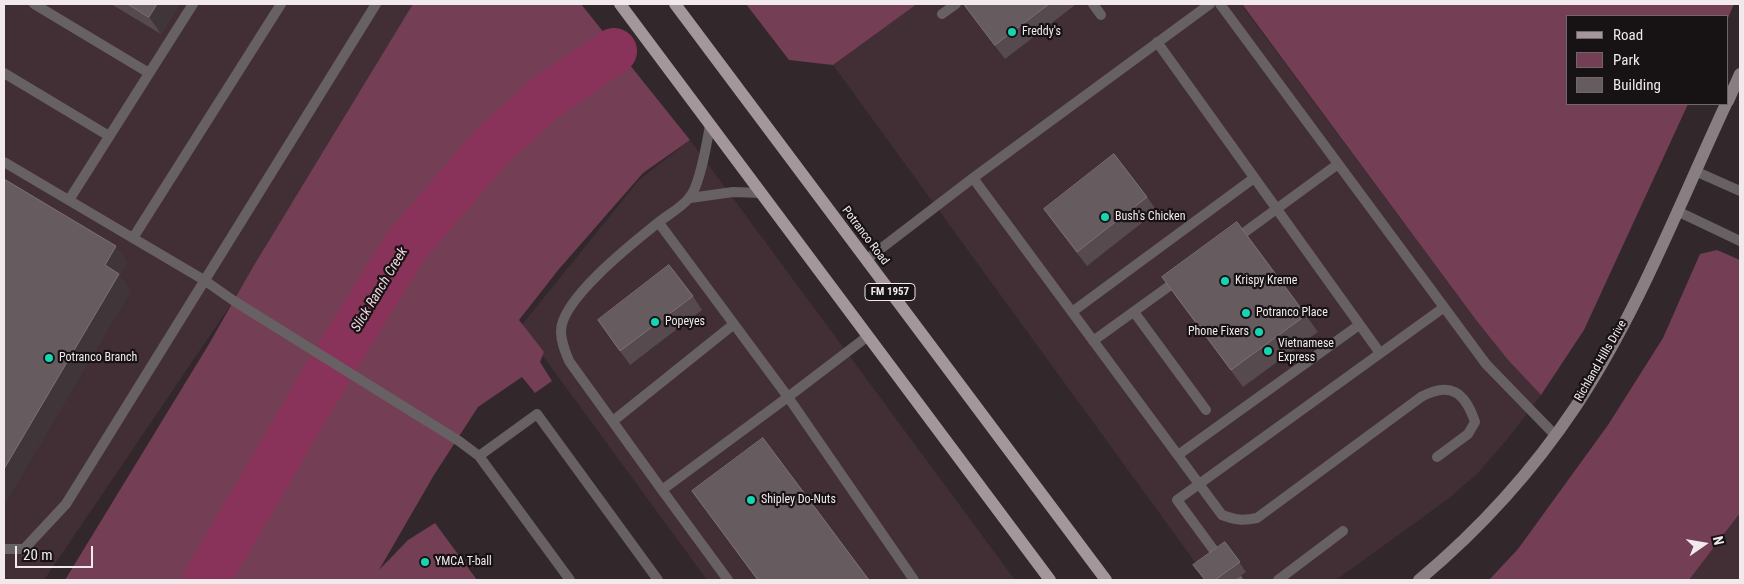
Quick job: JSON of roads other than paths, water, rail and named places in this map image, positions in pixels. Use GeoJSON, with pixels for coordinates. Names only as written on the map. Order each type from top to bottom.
{"type":"FeatureCollection","features":[{"type":"Feature","properties":{"kind":"main road"},"geometry":{"type":"LineString","coordinates":[[620,4],[1050,580]]}},
{"type":"Feature","properties":{"kind":"main road","name":"Potranco Road"},"geometry":{"type":"LineString","coordinates":[[675,4],[1106,580]]}},
{"type":"Feature","properties":{"kind":"street","name":"Richland Hills Drive"},"geometry":{"type":"LineString","coordinates":[[1729,98],[1740,74]]}},
{"type":"Feature","properties":{"kind":"street","name":"Richland Hills Drive"},"geometry":{"type":"LineString","coordinates":[[1419,580],[1488,517],[1532,466],[1576,406],[1634,304],[1726,105]]}},
{"type":"Feature","properties":{"kind":"lane"},"geometry":{"type":"LineString","coordinates":[[34,4],[149,74]]}},
{"type":"Feature","properties":{"kind":"lane"},"geometry":{"type":"LineString","coordinates":[[69,200],[193,4]]}},
{"type":"Feature","properties":{"kind":"lane"},"geometry":{"type":"LineString","coordinates":[[133,238],[281,4]]}},
{"type":"Feature","properties":{"kind":"lane"},"geometry":{"type":"LineString","coordinates":[[4,549],[24,549],[66,504],[376,4]]}},
{"type":"Feature","properties":{"kind":"lane"},"geometry":{"type":"LineString","coordinates":[[942,14],[956,4]]}},
{"type":"Feature","properties":{"kind":"lane"},"geometry":{"type":"LineString","coordinates":[[1093,4],[1101,15]]}},
{"type":"Feature","properties":{"kind":"lane"},"geometry":{"type":"LineString","coordinates":[[866,260],[973,178],[1210,4]]}},
{"type":"Feature","properties":{"kind":"lane"},"geometry":{"type":"LineString","coordinates":[[1220,4],[1486,364],[1555,435]]}},
{"type":"Feature","properties":{"kind":"lane"},"geometry":{"type":"LineString","coordinates":[[1157,42],[1380,353]]}},
{"type":"Feature","properties":{"kind":"lane"},"geometry":{"type":"LineString","coordinates":[[4,73],[109,136]]}},
{"type":"Feature","properties":{"kind":"lane"},"geometry":{"type":"LineString","coordinates":[[710,125],[703,165],[690,198],[611,263],[586,287],[568,310],[561,330],[563,345],[569,360],[728,580]]}},
{"type":"Feature","properties":{"kind":"lane"},"geometry":{"type":"LineString","coordinates":[[4,162],[204,280],[234,301],[460,441],[479,456],[570,580]]}},
{"type":"Feature","properties":{"kind":"lane"},"geometry":{"type":"LineString","coordinates":[[1229,243],[1338,164]]}},
{"type":"Feature","properties":{"kind":"lane"},"geometry":{"type":"LineString","coordinates":[[1695,171],[1740,191]]}},
{"type":"Feature","properties":{"kind":"lane"},"geometry":{"type":"LineString","coordinates":[[973,178],[1222,515],[1234,520],[1257,518],[1421,397],[1431,391],[1442,388],[1456,392],[1470,407],[1475,422],[1468,434],[1437,457]]}},
{"type":"Feature","properties":{"kind":"lane"},"geometry":{"type":"LineString","coordinates":[[1072,312],[1254,178]]}},
{"type":"Feature","properties":{"kind":"lane"},"geometry":{"type":"LineString","coordinates":[[690,198],[733,192],[761,193]]}},
{"type":"Feature","properties":{"kind":"lane"},"geometry":{"type":"LineString","coordinates":[[1677,211],[1740,241]]}},
{"type":"Feature","properties":{"kind":"lane"},"geometry":{"type":"LineString","coordinates":[[659,223],[788,397],[914,580]]}},
{"type":"Feature","properties":{"kind":"lane"},"geometry":{"type":"LineString","coordinates":[[1093,341],[1189,272]]}},
{"type":"Feature","properties":{"kind":"lane"},"geometry":{"type":"LineString","coordinates":[[1221,560],[1177,500],[1443,308]]}},
{"type":"Feature","properties":{"kind":"lane"},"geometry":{"type":"LineString","coordinates":[[1134,312],[1206,410]]}},
{"type":"Feature","properties":{"kind":"lane"},"geometry":{"type":"LineString","coordinates":[[613,421],[734,324]]}},
{"type":"Feature","properties":{"kind":"lane"},"geometry":{"type":"LineString","coordinates":[[1178,455],[1359,325]]}},
{"type":"Feature","properties":{"kind":"lane"},"geometry":{"type":"LineString","coordinates":[[662,490],[868,336]]}},
{"type":"Feature","properties":{"kind":"lane"},"geometry":{"type":"LineString","coordinates":[[479,456],[537,414],[658,580]]}},
{"type":"Feature","properties":{"kind":"lane"},"geometry":{"type":"LineString","coordinates":[[1278,580],[1343,530]]}},
{"type":"Feature","properties":{"kind":"waterway","name":"Slick Ranch Creek"},"geometry":{"type":"LineString","coordinates":[[206,580],[331,367],[405,247],[492,146],[548,96],[614,51]]}},
{"type":"Feature","properties":{"kind":"place","name":"Freddy's"},"geometry":{"type":"Point","coordinates":[1012,32]}},
{"type":"Feature","properties":{"kind":"place","name":"Bush's Chicken"},"geometry":{"type":"Point","coordinates":[1105,217]}},
{"type":"Feature","properties":{"kind":"place","name":"Krispy Kreme"},"geometry":{"type":"Point","coordinates":[1225,281]}},
{"type":"Feature","properties":{"kind":"place","name":"Potranco Place"},"geometry":{"type":"Point","coordinates":[1246,313]}},
{"type":"Feature","properties":{"kind":"place","name":"Popeyes"},"geometry":{"type":"Point","coordinates":[655,322]}},
{"type":"Feature","properties":{"kind":"place","name":"Phone Fixers"},"geometry":{"type":"Point","coordinates":[1259,332]}},
{"type":"Feature","properties":{"kind":"place","name":"Vietnamese Express"},"geometry":{"type":"Point","coordinates":[1268,351]}},
{"type":"Feature","properties":{"kind":"place","name":"Potranco Branch"},"geometry":{"type":"Point","coordinates":[49,358]}},
{"type":"Feature","properties":{"kind":"place","name":"Shipley Do-Nuts"},"geometry":{"type":"Point","coordinates":[751,500]}},
{"type":"Feature","properties":{"kind":"place","name":"YMCA T-ball"},"geometry":{"type":"Point","coordinates":[425,562]}}]}
